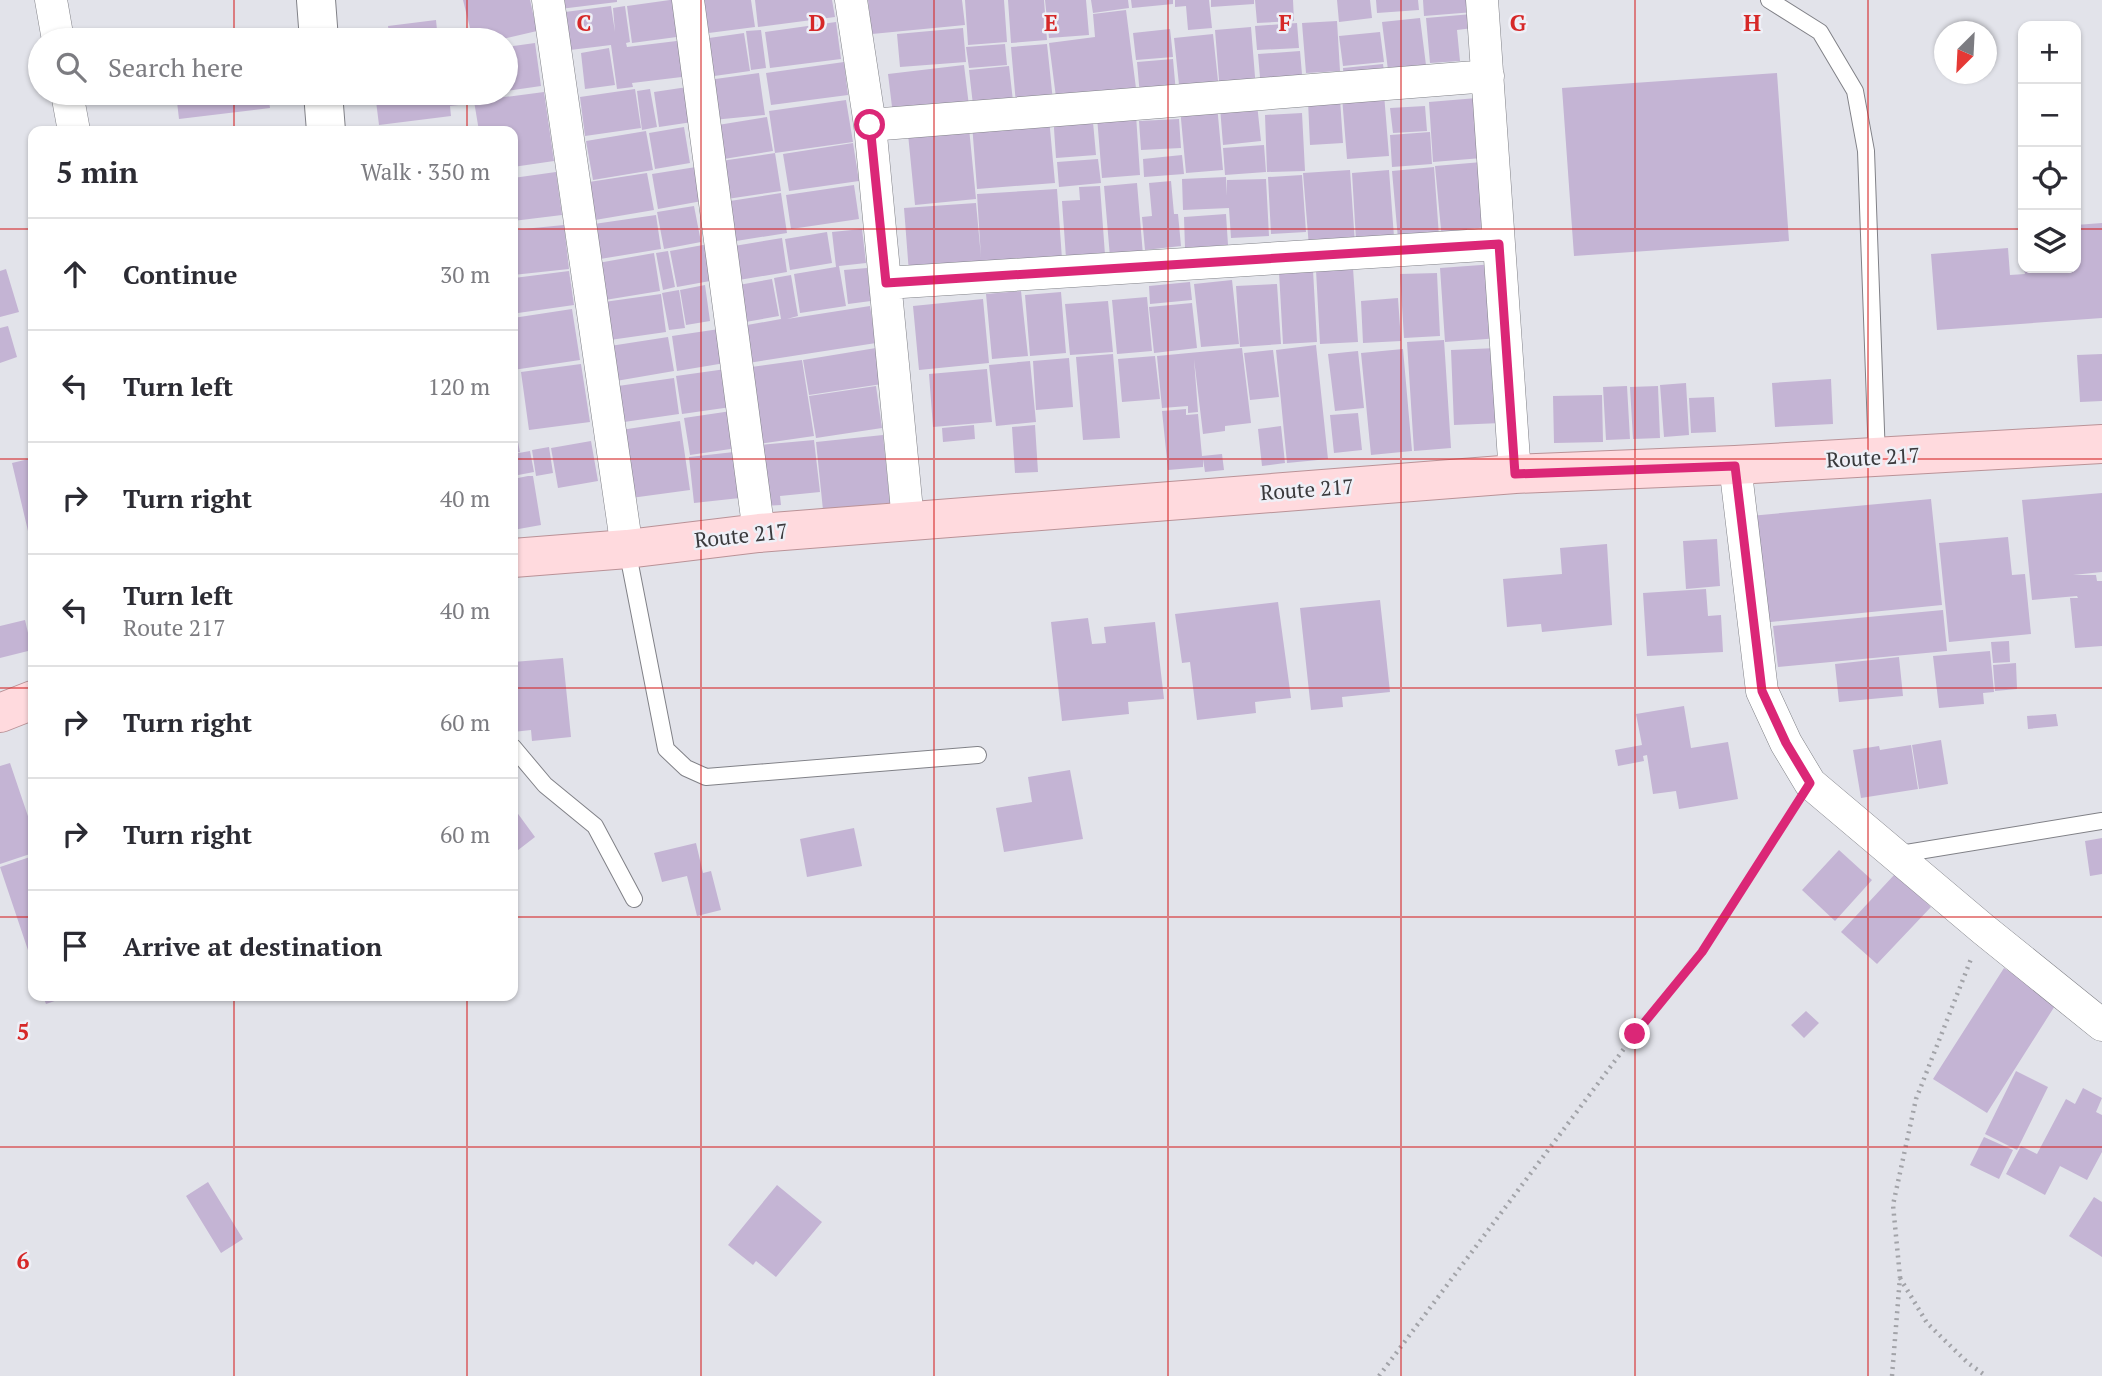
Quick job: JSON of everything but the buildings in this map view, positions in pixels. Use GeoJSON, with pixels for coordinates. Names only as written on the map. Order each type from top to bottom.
{"type":"FeatureCollection","features":[{"type":"Feature","properties":{"kind":"main road","name":"Route 217"},"geometry":{"type":"LineString","coordinates":[[518,558],[627,549],[759,533],[1515,474],[1735,466],[2102,444]]}},
{"type":"Feature","properties":{"kind":"main road"},"geometry":{"type":"LineString","coordinates":[[0,713],[28,702]]}},
{"type":"Feature","properties":{"kind":"street"},"geometry":{"type":"LineString","coordinates":[[51,0],[56,28]]}},
{"type":"Feature","properties":{"kind":"street"},"geometry":{"type":"LineString","coordinates":[[316,0],[318,28]]}},
{"type":"Feature","properties":{"kind":"street"},"geometry":{"type":"LineString","coordinates":[[548,0],[627,549]]}},
{"type":"Feature","properties":{"kind":"street"},"geometry":{"type":"LineString","coordinates":[[688,0],[759,533]]}},
{"type":"Feature","properties":{"kind":"street"},"geometry":{"type":"LineString","coordinates":[[851,0],[870,125],[908,521]]}},
{"type":"Feature","properties":{"kind":"street"},"geometry":{"type":"LineString","coordinates":[[1482,0],[1515,474]]}},
{"type":"Feature","properties":{"kind":"street"},"geometry":{"type":"LineString","coordinates":[[870,125],[1489,76]]}},
{"type":"Feature","properties":{"kind":"street"},"geometry":{"type":"LineString","coordinates":[[69,105],[73,126]]}},
{"type":"Feature","properties":{"kind":"street"},"geometry":{"type":"LineString","coordinates":[[324,105],[326,126]]}},
{"type":"Feature","properties":{"kind":"street"},"geometry":{"type":"LineString","coordinates":[[886,283],[1499,244]]}},
{"type":"Feature","properties":{"kind":"street"},"geometry":{"type":"LineString","coordinates":[[1735,466],[1762,691],[1786,743],[1810,783],[1893,855],[2102,1025]]}},
{"type":"Feature","properties":{"kind":"lane"},"geometry":{"type":"LineString","coordinates":[[1769,0],[1820,32],[1855,91],[1866,151],[1877,458]]}},
{"type":"Feature","properties":{"kind":"lane"},"geometry":{"type":"LineString","coordinates":[[627,549],[666,749],[686,768],[706,776],[978,755]]}},
{"type":"Feature","properties":{"kind":"lane"},"geometry":{"type":"LineString","coordinates":[[518,753],[545,785],[595,826],[634,899]]}},
{"type":"Feature","properties":{"kind":"lane"},"geometry":{"type":"LineString","coordinates":[[1893,855],[2102,821]]}},
{"type":"Feature","properties":{"kind":"path"},"geometry":{"type":"LineString","coordinates":[[1379,1376],[1627,1045],[1702,952],[1810,783]]}},
{"type":"Feature","properties":{"kind":"path"},"geometry":{"type":"LineString","coordinates":[[1892,1376],[1900,1277],[1893,1205],[1916,1099],[1983,929]]}},
{"type":"Feature","properties":{"kind":"path"},"geometry":{"type":"LineString","coordinates":[[1900,1277],[1927,1323],[1968,1363],[1986,1376]]}},
{"type":"Feature","properties":{"kind":"route"},"geometry":{"type":"LineString","coordinates":[[870,125],[886,283],[1499,244],[1515,474],[1735,466],[1762,691],[1786,743],[1810,783],[1702,952],[1635,1034]]}}]}
